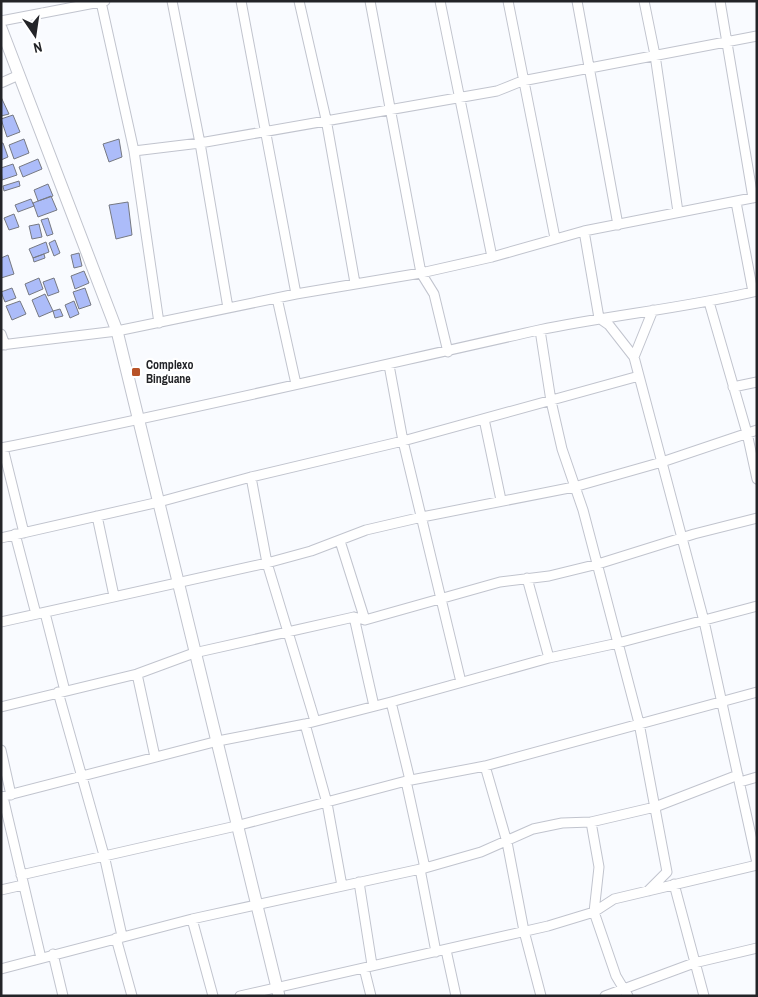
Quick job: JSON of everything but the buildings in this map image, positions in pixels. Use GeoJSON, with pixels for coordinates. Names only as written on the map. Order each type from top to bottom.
{"type":"FeatureCollection","features":[{"type":"Feature","properties":{"kind":"street"},"geometry":{"type":"LineString","coordinates":[[172,1],[200,143],[228,308]]}},
{"type":"Feature","properties":{"kind":"street"},"geometry":{"type":"LineString","coordinates":[[241,1],[267,130],[296,294]]}},
{"type":"Feature","properties":{"kind":"street"},"geometry":{"type":"LineString","coordinates":[[299,1],[326,119],[356,282]]}},
{"type":"Feature","properties":{"kind":"street"},"geometry":{"type":"LineString","coordinates":[[370,1],[422,273],[434,294],[448,352]]}},
{"type":"Feature","properties":{"kind":"street"},"geometry":{"type":"LineString","coordinates":[[440,1],[492,257]]}},
{"type":"Feature","properties":{"kind":"street"},"geometry":{"type":"LineString","coordinates":[[508,1],[554,238]]}},
{"type":"Feature","properties":{"kind":"street"},"geometry":{"type":"LineString","coordinates":[[577,1],[618,225]]}},
{"type":"Feature","properties":{"kind":"street"},"geometry":{"type":"LineString","coordinates":[[644,1],[655,55],[678,212]]}},
{"type":"Feature","properties":{"kind":"street"},"geometry":{"type":"LineString","coordinates":[[1,334],[3,345],[159,323],[356,282],[422,273],[492,257],[584,231],[755,198],[720,1]]}},
{"type":"Feature","properties":{"kind":"street"},"geometry":{"type":"LineString","coordinates":[[1,21],[70,5],[103,2],[134,151],[159,323]]}},
{"type":"Feature","properties":{"kind":"street"},"geometry":{"type":"LineString","coordinates":[[1,28],[117,330],[194,653],[218,741],[236,826],[278,992]]}},
{"type":"Feature","properties":{"kind":"street"},"geometry":{"type":"LineString","coordinates":[[134,151],[200,143],[326,119],[497,91],[522,81],[757,36]]}},
{"type":"Feature","properties":{"kind":"street"},"geometry":{"type":"LineString","coordinates":[[1,83],[20,75]]}},
{"type":"Feature","properties":{"kind":"street"},"geometry":{"type":"LineString","coordinates":[[132,996],[104,855],[20,534],[2,448],[389,365],[540,330],[599,318],[709,302],[755,291],[736,202]]}},
{"type":"Feature","properties":{"kind":"street"},"geometry":{"type":"LineString","coordinates":[[240,996],[278,992],[368,966],[524,931],[594,912],[614,899],[757,864],[704,621],[634,357],[609,325],[599,318],[584,231]]}},
{"type":"Feature","properties":{"kind":"street"},"geometry":{"type":"LineString","coordinates":[[278,298],[296,384]]}},
{"type":"Feature","properties":{"kind":"street"},"geometry":{"type":"LineString","coordinates":[[709,302],[747,433],[757,479]]}},
{"type":"Feature","properties":{"kind":"street"},"geometry":{"type":"LineString","coordinates":[[634,357],[653,310]]}},
{"type":"Feature","properties":{"kind":"street"},"geometry":{"type":"LineString","coordinates":[[540,330],[551,401],[574,487],[583,510],[598,564],[639,723],[667,872],[648,891]]}},
{"type":"Feature","properties":{"kind":"street"},"geometry":{"type":"LineString","coordinates":[[389,365],[403,441],[461,682]]}},
{"type":"Feature","properties":{"kind":"street"},"geometry":{"type":"LineString","coordinates":[[1,538],[159,502],[251,477],[403,441],[639,376]]}},
{"type":"Feature","properties":{"kind":"street"},"geometry":{"type":"LineString","coordinates":[[733,387],[757,382]]}},
{"type":"Feature","properties":{"kind":"street"},"geometry":{"type":"LineString","coordinates":[[484,419],[501,500]]}},
{"type":"Feature","properties":{"kind":"street"},"geometry":{"type":"LineString","coordinates":[[1,622],[267,563],[340,541],[366,530],[501,500],[574,487],[662,462],[757,430]]}},
{"type":"Feature","properties":{"kind":"street"},"geometry":{"type":"LineString","coordinates":[[251,477],[267,563],[287,634],[315,721]]}},
{"type":"Feature","properties":{"kind":"street"},"geometry":{"type":"LineString","coordinates":[[97,516],[114,596]]}},
{"type":"Feature","properties":{"kind":"street"},"geometry":{"type":"LineString","coordinates":[[1,707],[137,674],[194,653],[287,634],[354,617],[366,620],[500,582],[598,564],[682,538],[757,518]]}},
{"type":"Feature","properties":{"kind":"street"},"geometry":{"type":"LineString","coordinates":[[340,541],[366,620]]}},
{"type":"Feature","properties":{"kind":"street"},"geometry":{"type":"LineString","coordinates":[[527,578],[549,658]]}},
{"type":"Feature","properties":{"kind":"street"},"geometry":{"type":"LineString","coordinates":[[5,796],[218,741],[305,724],[549,658],[618,643],[757,606]]}},
{"type":"Feature","properties":{"kind":"street"},"geometry":{"type":"LineString","coordinates":[[354,617],[374,706]]}},
{"type":"Feature","properties":{"kind":"street"},"geometry":{"type":"LineString","coordinates":[[137,674],[155,757]]}},
{"type":"Feature","properties":{"kind":"street"},"geometry":{"type":"LineString","coordinates":[[21,875],[236,826],[408,781],[485,766],[757,692]]}},
{"type":"Feature","properties":{"kind":"street"},"geometry":{"type":"LineString","coordinates":[[391,702],[408,781],[422,868],[441,951],[456,996]]}},
{"type":"Feature","properties":{"kind":"street"},"geometry":{"type":"LineString","coordinates":[[305,724],[327,803],[342,886]]}},
{"type":"Feature","properties":{"kind":"street"},"geometry":{"type":"LineString","coordinates":[[1,750],[5,796],[23,885],[41,958]]}},
{"type":"Feature","properties":{"kind":"street"},"geometry":{"type":"LineString","coordinates":[[485,766],[508,842],[524,931],[540,996]]}},
{"type":"Feature","properties":{"kind":"street"},"geometry":{"type":"LineString","coordinates":[[1,969],[192,919],[422,868],[508,842],[533,829],[562,823],[591,822],[655,807],[739,778],[757,777]]}},
{"type":"Feature","properties":{"kind":"street"},"geometry":{"type":"LineString","coordinates":[[591,822],[599,867],[594,912],[616,976],[626,992]]}},
{"type":"Feature","properties":{"kind":"street"},"geometry":{"type":"LineString","coordinates":[[359,882],[371,996]]}},
{"type":"Feature","properties":{"kind":"street"},"geometry":{"type":"LineString","coordinates":[[674,884],[704,996]]}},
{"type":"Feature","properties":{"kind":"street"},"geometry":{"type":"LineString","coordinates":[[1,890],[23,885]]}},
{"type":"Feature","properties":{"kind":"street"},"geometry":{"type":"LineString","coordinates":[[192,919],[213,996]]}},
{"type":"Feature","properties":{"kind":"street"},"geometry":{"type":"LineString","coordinates":[[605,996],[626,992],[694,964],[757,948]]}},
{"type":"Feature","properties":{"kind":"street"},"geometry":{"type":"LineString","coordinates":[[53,954],[64,996]]}},
{"type":"Feature","properties":{"kind":"place","name":"Complexo Binguane"},"geometry":{"type":"Point","coordinates":[136,372]}}]}
